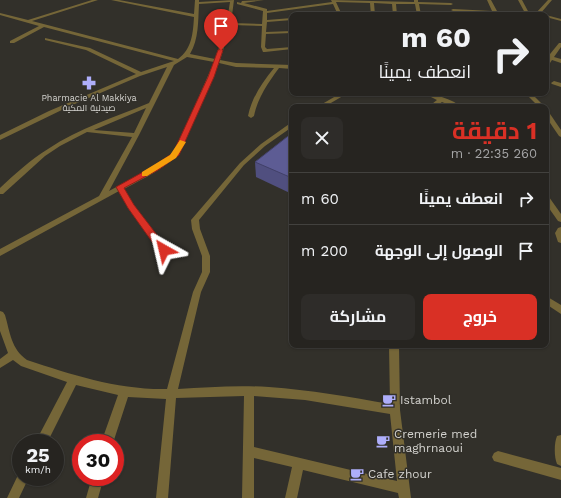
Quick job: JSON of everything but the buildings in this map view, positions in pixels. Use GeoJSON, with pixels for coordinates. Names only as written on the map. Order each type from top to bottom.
{"type":"FeatureCollection","features":[{"type":"Feature","properties":{"kind":"street"},"geometry":{"type":"LineString","coordinates":[[29,21],[96,0]]}},
{"type":"Feature","properties":{"kind":"street"},"geometry":{"type":"LineString","coordinates":[[113,0],[154,6],[196,16]]}},
{"type":"Feature","properties":{"kind":"street"},"geometry":{"type":"LineString","coordinates":[[0,138],[36,119],[175,61],[186,55],[192,46],[197,1],[234,2],[262,0]]}},
{"type":"Feature","properties":{"kind":"street"},"geometry":{"type":"LineString","coordinates":[[489,0],[491,12]]}},
{"type":"Feature","properties":{"kind":"street"},"geometry":{"type":"LineString","coordinates":[[520,0],[526,12]]}},
{"type":"Feature","properties":{"kind":"street"},"geometry":{"type":"LineString","coordinates":[[540,12],[550,0]]}},
{"type":"Feature","properties":{"kind":"street"},"geometry":{"type":"LineString","coordinates":[[234,2],[264,9],[266,12],[334,1],[372,1],[394,3],[450,2],[454,12]]}},
{"type":"Feature","properties":{"kind":"street"},"geometry":{"type":"LineString","coordinates":[[334,1],[339,12]]}},
{"type":"Feature","properties":{"kind":"street"},"geometry":{"type":"LineString","coordinates":[[372,1],[373,12]]}},
{"type":"Feature","properties":{"kind":"street"},"geometry":{"type":"LineString","coordinates":[[0,253],[155,169],[176,154],[217,61],[234,2]]}},
{"type":"Feature","properties":{"kind":"street"},"geometry":{"type":"LineString","coordinates":[[416,2],[418,12]]}},
{"type":"Feature","properties":{"kind":"street"},"geometry":{"type":"LineString","coordinates":[[394,3],[395,12]]}},
{"type":"Feature","properties":{"kind":"street"},"geometry":{"type":"LineString","coordinates":[[266,12],[263,46],[264,51],[289,48]]}},
{"type":"Feature","properties":{"kind":"street"},"geometry":{"type":"LineString","coordinates":[[0,14],[175,61]]}},
{"type":"Feature","properties":{"kind":"street"},"geometry":{"type":"LineString","coordinates":[[549,17],[561,20]]}},
{"type":"Feature","properties":{"kind":"street"},"geometry":{"type":"LineString","coordinates":[[228,24],[265,23],[289,19]]}},
{"type":"Feature","properties":{"kind":"street"},"geometry":{"type":"LineString","coordinates":[[12,42],[44,25]]}},
{"type":"Feature","properties":{"kind":"street"},"geometry":{"type":"LineString","coordinates":[[264,34],[289,32]]}},
{"type":"Feature","properties":{"kind":"street"},"geometry":{"type":"LineString","coordinates":[[47,39],[88,49],[141,74]]}},
{"type":"Feature","properties":{"kind":"street"},"geometry":{"type":"LineString","coordinates":[[549,59],[561,44]]}},
{"type":"Feature","properties":{"kind":"street"},"geometry":{"type":"LineString","coordinates":[[186,55],[236,64],[289,67]]}},
{"type":"Feature","properties":{"kind":"street"},"geometry":{"type":"LineString","coordinates":[[549,60],[561,61]]}},
{"type":"Feature","properties":{"kind":"street"},"geometry":{"type":"LineString","coordinates":[[103,196],[175,61]]}},
{"type":"Feature","properties":{"kind":"street"},"geometry":{"type":"LineString","coordinates":[[251,116],[253,104],[258,92],[278,66]]}},
{"type":"Feature","properties":{"kind":"street"},"geometry":{"type":"LineString","coordinates":[[554,83],[561,85]]}},
{"type":"Feature","properties":{"kind":"street"},"geometry":{"type":"LineString","coordinates":[[325,104],[340,96]]}},
{"type":"Feature","properties":{"kind":"street"},"geometry":{"type":"LineString","coordinates":[[437,96],[452,104]]}},
{"type":"Feature","properties":{"kind":"street"},"geometry":{"type":"LineString","coordinates":[[531,96],[539,104]]}},
{"type":"Feature","properties":{"kind":"street"},"geometry":{"type":"LineString","coordinates":[[0,192],[44,154],[59,145],[87,131],[152,104]]}},
{"type":"Feature","properties":{"kind":"street"},"geometry":{"type":"LineString","coordinates":[[549,117],[561,135]]}},
{"type":"Feature","properties":{"kind":"street"},"geometry":{"type":"LineString","coordinates":[[162,498],[171,395],[198,292],[206,272],[206,260],[196,229],[196,218],[242,164],[263,145],[289,126]]}},
{"type":"Feature","properties":{"kind":"street"},"geometry":{"type":"LineString","coordinates":[[87,131],[136,135]]}},
{"type":"Feature","properties":{"kind":"street"},"geometry":{"type":"LineString","coordinates":[[120,187],[130,206],[164,250]]}},
{"type":"Feature","properties":{"kind":"street"},"geometry":{"type":"LineString","coordinates":[[549,203],[561,219]]}},
{"type":"Feature","properties":{"kind":"street"},"geometry":{"type":"LineString","coordinates":[[561,230],[559,233],[561,240]]}},
{"type":"Feature","properties":{"kind":"street"},"geometry":{"type":"LineString","coordinates":[[549,301],[561,310]]}},
{"type":"Feature","properties":{"kind":"street"},"geometry":{"type":"LineString","coordinates":[[0,315],[4,343],[12,355],[24,363],[74,379],[124,392],[171,395],[249,390],[307,395],[395,410]]}},
{"type":"Feature","properties":{"kind":"street"},"geometry":{"type":"LineString","coordinates":[[248,450],[405,493],[395,410],[394,348]]}},
{"type":"Feature","properties":{"kind":"street"},"geometry":{"type":"LineString","coordinates":[[0,364],[12,355]]}},
{"type":"Feature","properties":{"kind":"street"},"geometry":{"type":"LineString","coordinates":[[46,434],[74,379]]}},
{"type":"Feature","properties":{"kind":"street"},"geometry":{"type":"LineString","coordinates":[[248,498],[249,390]]}},
{"type":"Feature","properties":{"kind":"street"},"geometry":{"type":"LineString","coordinates":[[110,434],[124,392]]}},
{"type":"Feature","properties":{"kind":"street"},"geometry":{"type":"LineString","coordinates":[[561,440],[561,460]]}},
{"type":"Feature","properties":{"kind":"street"},"geometry":{"type":"LineString","coordinates":[[498,457],[561,474]]}},
{"type":"Feature","properties":{"kind":"street"},"geometry":{"type":"LineString","coordinates":[[291,498],[299,463]]}},
{"type":"Feature","properties":{"kind":"street"},"geometry":{"type":"LineString","coordinates":[[13,498],[19,486]]}},
{"type":"Feature","properties":{"kind":"street"},"geometry":{"type":"LineString","coordinates":[[92,498],[95,486]]}},
{"type":"Feature","properties":{"kind":"slow traffic"},"geometry":{"type":"LineString","coordinates":[[145,174],[173,157],[179,150],[182,142]]}},
{"type":"Feature","properties":{"kind":"place","name":"Pharmacie Al Makkiya صيدلية المكية"},"geometry":{"type":"Point","coordinates":[89,83]}},
{"type":"Feature","properties":{"kind":"place","name":"Istambol"},"geometry":{"type":"Point","coordinates":[389,400]}},
{"type":"Feature","properties":{"kind":"place","name":"Cremerie med maghrnaoui"},"geometry":{"type":"Point","coordinates":[383,441]}},
{"type":"Feature","properties":{"kind":"place","name":"Cafe zhour"},"geometry":{"type":"Point","coordinates":[357,474]}},
{"type":"Feature","properties":{"kind":"route"},"geometry":{"type":"LineString","coordinates":[[164,250],[130,206],[120,187],[165,163],[179,150],[211,77],[221,50]]}}]}
